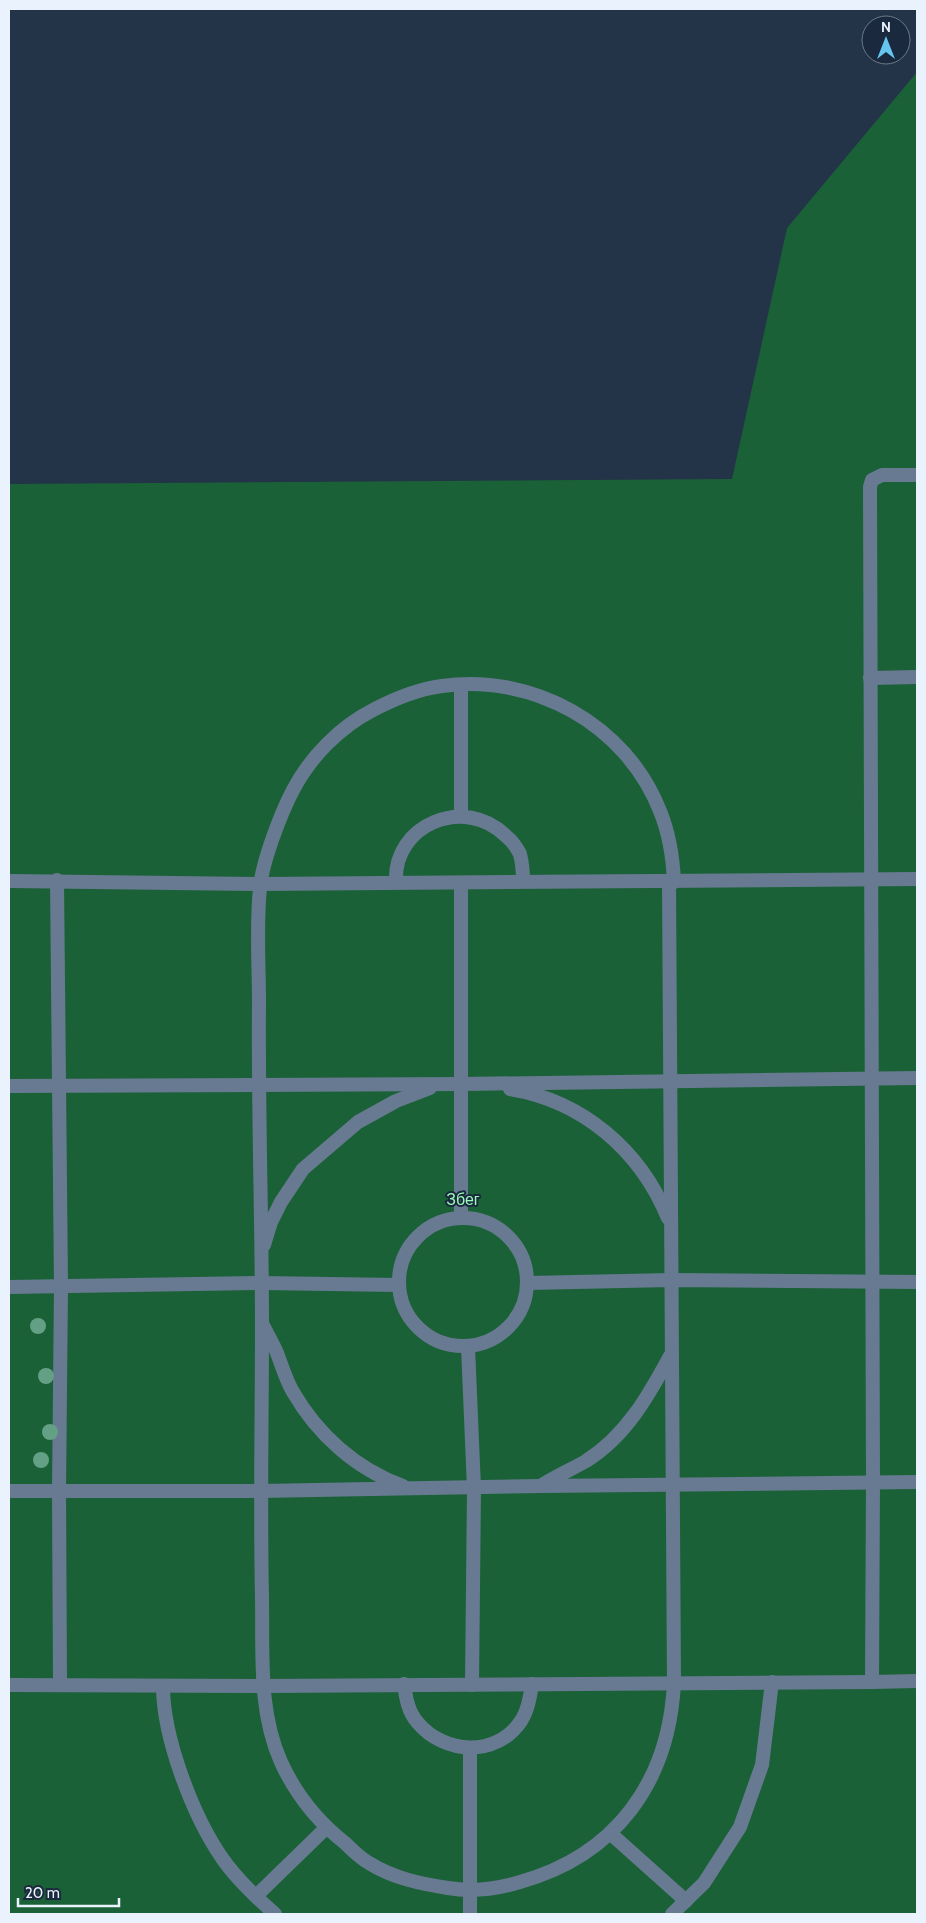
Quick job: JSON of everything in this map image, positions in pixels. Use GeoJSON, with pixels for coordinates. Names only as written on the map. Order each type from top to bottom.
{"type":"FeatureCollection","features":[{"type":"Feature","properties":{"kind":"lane"},"geometry":{"type":"LineString","coordinates":[[872,1682],[870,487],[872,480],[882,475],[917,475]]}},
{"type":"Feature","properties":{"kind":"lane"},"geometry":{"type":"LineString","coordinates":[[870,678],[917,677]]}},
{"type":"Feature","properties":{"kind":"lane"},"geometry":{"type":"LineString","coordinates":[[484,684],[530,691],[571,709],[608,736],[638,770],[660,810],[672,853],[670,1081],[674,1683],[665,1745],[647,1787],[621,1824],[586,1854],[546,1875],[502,1887],[457,1890],[412,1882],[370,1864],[326,1828],[303,1803],[281,1764],[268,1728],[263,1686],[260,1490],[262,1324],[258,1085],[260,884],[276,828],[294,787],[321,750],[355,719],[395,698],[439,686],[461,685],[484,684]]}},
{"type":"Feature","properties":{"kind":"lane"},"geometry":{"type":"LineString","coordinates":[[461,685],[461,816]]}},
{"type":"Feature","properties":{"kind":"lane"},"geometry":{"type":"LineString","coordinates":[[396,882],[400,858],[407,843],[420,830],[445,818],[461,816],[483,820],[498,828],[510,840],[520,854],[524,881]]}},
{"type":"Feature","properties":{"kind":"lane"},"geometry":{"type":"LineString","coordinates":[[9,881],[57,880],[260,884],[917,879]]}},
{"type":"Feature","properties":{"kind":"lane"},"geometry":{"type":"LineString","coordinates":[[57,880],[61,1286],[60,1684]]}},
{"type":"Feature","properties":{"kind":"lane"},"geometry":{"type":"LineString","coordinates":[[461,883],[461,1218]]}},
{"type":"Feature","properties":{"kind":"lane"},"geometry":{"type":"LineString","coordinates":[[9,1086],[462,1084],[917,1078]]}},
{"type":"Feature","properties":{"kind":"lane"},"geometry":{"type":"LineString","coordinates":[[477,1083],[524,1091],[565,1106],[602,1128],[638,1165],[658,1194],[671,1225]]}},
{"type":"Feature","properties":{"kind":"lane"},"geometry":{"type":"LineString","coordinates":[[261,1255],[271,1222],[281,1202],[303,1169],[358,1122],[396,1101],[446,1084]]}},
{"type":"Feature","properties":{"kind":"lane"},"geometry":{"type":"LineString","coordinates":[[461,1218],[487,1222],[508,1236],[523,1257],[528,1283],[524,1306],[511,1326],[491,1341],[468,1347],[442,1344],[420,1331],[404,1310],[398,1285],[402,1260],[416,1238],[436,1223],[461,1218]]}},
{"type":"Feature","properties":{"kind":"lane"},"geometry":{"type":"LineString","coordinates":[[528,1283],[671,1280],[917,1282]]}},
{"type":"Feature","properties":{"kind":"lane"},"geometry":{"type":"LineString","coordinates":[[9,1288],[261,1283],[398,1285]]}},
{"type":"Feature","properties":{"kind":"lane"},"geometry":{"type":"LineString","coordinates":[[262,1324],[276,1351],[292,1391],[317,1427],[349,1457],[386,1479],[411,1488]]}},
{"type":"Feature","properties":{"kind":"lane"},"geometry":{"type":"LineString","coordinates":[[468,1347],[474,1488],[472,1685]]}},
{"type":"Feature","properties":{"kind":"lane"},"geometry":{"type":"LineString","coordinates":[[541,1486],[588,1460],[621,1432],[647,1398],[671,1356]]}},
{"type":"Feature","properties":{"kind":"lane"},"geometry":{"type":"LineString","coordinates":[[9,1491],[474,1488],[917,1482]]}},
{"type":"Feature","properties":{"kind":"lane"},"geometry":{"type":"LineString","coordinates":[[9,1685],[263,1686],[917,1681]]}},
{"type":"Feature","properties":{"kind":"lane"},"geometry":{"type":"LineString","coordinates":[[672,1914],[704,1883],[740,1827],[762,1765],[772,1682]]}},
{"type":"Feature","properties":{"kind":"lane"},"geometry":{"type":"LineString","coordinates":[[404,1684],[407,1704],[416,1722],[431,1737],[449,1746],[470,1748],[489,1744],[506,1736],[520,1722],[529,1704],[532,1684]]}},
{"type":"Feature","properties":{"kind":"lane"},"geometry":{"type":"LineString","coordinates":[[163,1686],[163,1704],[171,1744],[186,1787],[207,1832],[223,1859],[275,1914]]}},
{"type":"Feature","properties":{"kind":"lane"},"geometry":{"type":"LineString","coordinates":[[470,1748],[470,1914]]}},
{"type":"Feature","properties":{"kind":"lane"},"geometry":{"type":"LineString","coordinates":[[256,1896],[326,1828]]}},
{"type":"Feature","properties":{"kind":"lane"},"geometry":{"type":"LineString","coordinates":[[610,1833],[686,1901]]}},
{"type":"Feature","properties":{"kind":"green space","name":"Збег"},"geometry":{"type":"Polygon","coordinates":[[[917,72],[917,1914],[9,1914],[9,484],[732,479],[787,228],[917,72]]]}}]}
